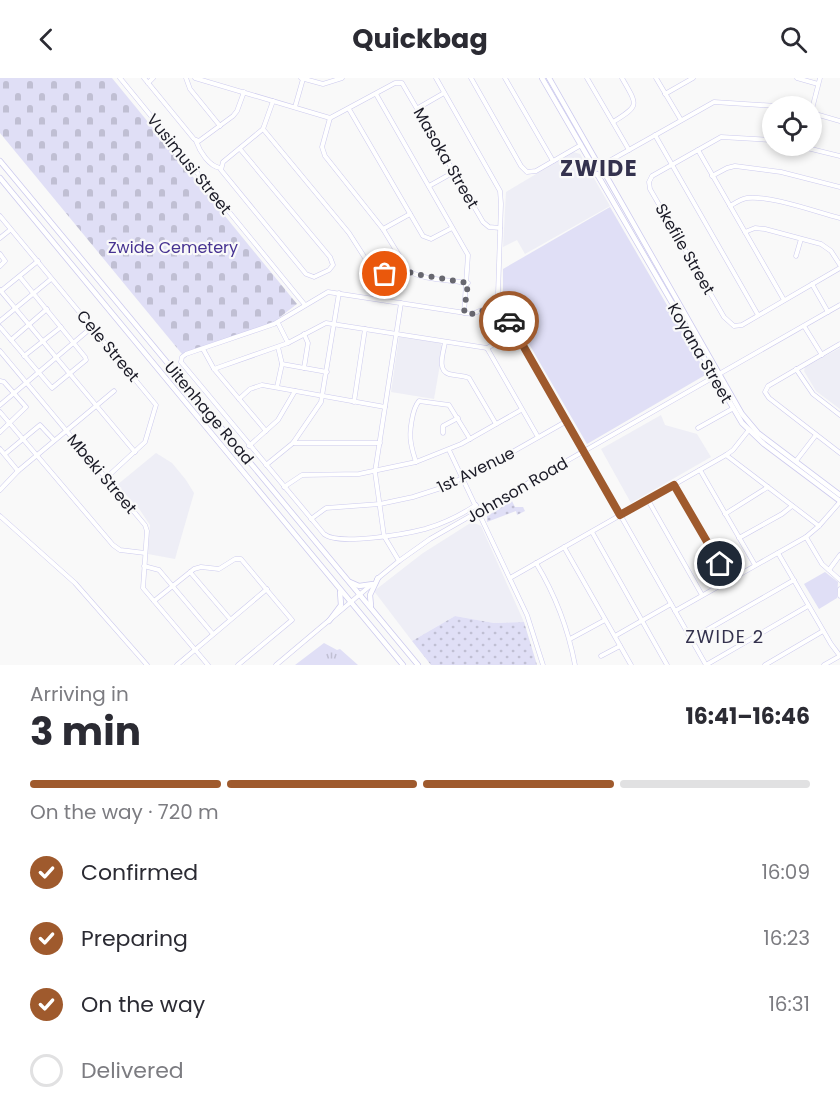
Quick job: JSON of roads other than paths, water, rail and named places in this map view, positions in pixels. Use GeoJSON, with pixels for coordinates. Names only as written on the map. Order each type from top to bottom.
{"type":"FeatureCollection","features":[{"type":"Feature","properties":{"kind":"main road","name":"Koyana Street"},"geometry":{"type":"LineString","coordinates":[[542,78],[581,145],[595,164]]}},
{"type":"Feature","properties":{"kind":"main road","name":"Koyana Street"},"geometry":{"type":"LineString","coordinates":[[549,78],[595,164],[594,172],[732,409],[748,430],[840,502]]}},
{"type":"Feature","properties":{"kind":"main road","name":"Uitenhage Road"},"geometry":{"type":"LineString","coordinates":[[0,161],[418,665]]}},
{"type":"Feature","properties":{"kind":"main road"},"geometry":{"type":"LineString","coordinates":[[595,164],[604,164]]}},
{"type":"Feature","properties":{"kind":"main road","name":"Koyana Street"},"geometry":{"type":"LineString","coordinates":[[604,164],[606,168],[604,172],[739,410],[752,426],[840,495]]}},
{"type":"Feature","properties":{"kind":"main road"},"geometry":{"type":"LineString","coordinates":[[597,174],[604,172]]}},
{"type":"Feature","properties":{"kind":"main road","name":"Uitenhage Road"},"geometry":{"type":"LineString","coordinates":[[0,178],[403,665]]}},
{"type":"Feature","properties":{"kind":"main road"},"geometry":{"type":"LineString","coordinates":[[372,609],[370,595],[378,578]]}},
{"type":"Feature","properties":{"kind":"main road"},"geometry":{"type":"LineString","coordinates":[[347,581],[359,586],[373,584]]}},
{"type":"Feature","properties":{"kind":"main road"},"geometry":{"type":"LineString","coordinates":[[329,621],[341,606],[340,589]]}},
{"type":"Feature","properties":{"kind":"street","name":"Vusimusi Street"},"geometry":{"type":"LineString","coordinates":[[120,78],[219,203],[305,305]]}},
{"type":"Feature","properties":{"kind":"street"},"geometry":{"type":"LineString","coordinates":[[144,78],[196,141],[210,163],[221,169],[306,274],[314,277],[331,268],[333,262],[330,257],[240,149]]}},
{"type":"Feature","properties":{"kind":"street"},"geometry":{"type":"LineString","coordinates":[[148,83],[153,78]]}},
{"type":"Feature","properties":{"kind":"street"},"geometry":{"type":"LineString","coordinates":[[186,78],[190,88],[220,126]]}},
{"type":"Feature","properties":{"kind":"street"},"geometry":{"type":"LineString","coordinates":[[195,78],[330,118],[322,147],[325,156],[383,229],[409,272],[468,283]]}},
{"type":"Feature","properties":{"kind":"street"},"geometry":{"type":"LineString","coordinates":[[295,107],[302,78],[323,84],[342,78]]}},
{"type":"Feature","properties":{"kind":"street"},"geometry":{"type":"LineString","coordinates":[[436,78],[497,186],[501,199],[499,303],[706,665],[808,606]]}},
{"type":"Feature","properties":{"kind":"street"},"geometry":{"type":"LineString","coordinates":[[471,78],[524,170],[534,172],[581,145]]}},
{"type":"Feature","properties":{"kind":"street"},"geometry":{"type":"LineString","coordinates":[[505,78],[553,161]]}},
{"type":"Feature","properties":{"kind":"street"},"geometry":{"type":"LineString","coordinates":[[587,78],[628,150]]}},
{"type":"Feature","properties":{"kind":"street"},"geometry":{"type":"LineString","coordinates":[[613,122],[634,107],[634,99],[622,78]]}},
{"type":"Feature","properties":{"kind":"street"},"geometry":{"type":"LineString","coordinates":[[656,78],[681,120]]}},
{"type":"Feature","properties":{"kind":"street"},"geometry":{"type":"LineString","coordinates":[[665,94],[693,78]]}},
{"type":"Feature","properties":{"kind":"street"},"geometry":{"type":"LineString","coordinates":[[797,78],[818,84]]}},
{"type":"Feature","properties":{"kind":"street"},"geometry":{"type":"LineString","coordinates":[[815,96],[820,78]]}},
{"type":"Feature","properties":{"kind":"street","name":"Masoka Street"},"geometry":{"type":"LineString","coordinates":[[330,118],[395,83],[404,84],[485,225],[500,228]]}},
{"type":"Feature","properties":{"kind":"street"},"geometry":{"type":"LineString","coordinates":[[196,141],[202,141],[237,111],[244,92]]}},
{"type":"Feature","properties":{"kind":"street"},"geometry":{"type":"LineString","coordinates":[[418,108],[444,93]]}},
{"type":"Feature","properties":{"kind":"street"},"geometry":{"type":"LineString","coordinates":[[375,94],[468,255],[468,283],[464,313]]}},
{"type":"Feature","properties":{"kind":"street"},"geometry":{"type":"LineString","coordinates":[[221,169],[223,162],[263,129],[273,101]]}},
{"type":"Feature","properties":{"kind":"street"},"geometry":{"type":"LineString","coordinates":[[604,164],[714,102],[762,105]]}},
{"type":"Feature","properties":{"kind":"street"},"geometry":{"type":"LineString","coordinates":[[349,109],[423,236],[428,239],[434,238],[452,228]]}},
{"type":"Feature","properties":{"kind":"street"},"geometry":{"type":"LineString","coordinates":[[822,114],[840,120]]}},
{"type":"Feature","properties":{"kind":"street"},"geometry":{"type":"LineString","coordinates":[[263,129],[349,233],[374,272],[379,275],[385,274],[404,264]]}},
{"type":"Feature","properties":{"kind":"street"},"geometry":{"type":"LineString","coordinates":[[655,135],[758,315]]}},
{"type":"Feature","properties":{"kind":"street","name":"Skefile Street"},"geometry":{"type":"LineString","coordinates":[[762,139],[725,136],[650,179],[650,189],[728,322],[737,327],[840,266]]}},
{"type":"Feature","properties":{"kind":"street"},"geometry":{"type":"LineString","coordinates":[[698,150],[784,300]]}},
{"type":"Feature","properties":{"kind":"street"},"geometry":{"type":"LineString","coordinates":[[822,152],[840,156]]}},
{"type":"Feature","properties":{"kind":"street"},"geometry":{"type":"LineString","coordinates":[[712,176],[727,168],[747,168],[781,172],[840,187]]}},
{"type":"Feature","properties":{"kind":"street"},"geometry":{"type":"LineString","coordinates":[[428,186],[454,172]]}},
{"type":"Feature","properties":{"kind":"street"},"geometry":{"type":"LineString","coordinates":[[730,206],[746,198],[754,198],[840,218]]}},
{"type":"Feature","properties":{"kind":"street"},"geometry":{"type":"LineString","coordinates":[[383,229],[410,214]]}},
{"type":"Feature","properties":{"kind":"street","name":"Cele Street"},"geometry":{"type":"LineString","coordinates":[[0,216],[156,405],[146,442],[106,478]]}},
{"type":"Feature","properties":{"kind":"street"},"geometry":{"type":"LineString","coordinates":[[744,232],[755,228],[765,229],[829,248],[840,266]]}},
{"type":"Feature","properties":{"kind":"street"},"geometry":{"type":"LineString","coordinates":[[0,238],[10,230]]}},
{"type":"Feature","properties":{"kind":"street"},"geometry":{"type":"LineString","coordinates":[[796,256],[801,239]]}},
{"type":"Feature","properties":{"kind":"street"},"geometry":{"type":"LineString","coordinates":[[0,254],[5,261],[0,266]]}},
{"type":"Feature","properties":{"kind":"street"},"geometry":{"type":"LineString","coordinates":[[38,261],[0,291],[135,452]]}},
{"type":"Feature","properties":{"kind":"street"},"geometry":{"type":"LineString","coordinates":[[0,327],[53,388],[86,359],[20,277]]}},
{"type":"Feature","properties":{"kind":"street"},"geometry":{"type":"LineString","coordinates":[[0,321],[51,279]]}},
{"type":"Feature","properties":{"kind":"street"},"geometry":{"type":"LineString","coordinates":[[812,284],[828,312]]}},
{"type":"Feature","properties":{"kind":"street"},"geometry":{"type":"LineString","coordinates":[[476,505],[426,529],[384,536],[332,539],[324,534],[249,446],[182,365],[181,359],[184,355],[278,322],[325,293],[339,293],[476,314],[499,303]]}},
{"type":"Feature","properties":{"kind":"street"},"geometry":{"type":"LineString","coordinates":[[266,465],[293,443],[323,397],[339,293]]}},
{"type":"Feature","properties":{"kind":"street"},"geometry":{"type":"LineString","coordinates":[[399,561],[384,536],[375,471],[401,303]]}},
{"type":"Feature","properties":{"kind":"street","name":"Johnson Road"},"geometry":{"type":"LineString","coordinates":[[276,665],[378,578],[422,544],[840,305]]}},
{"type":"Feature","properties":{"kind":"street"},"geometry":{"type":"LineString","coordinates":[[11,340],[47,309]]}},
{"type":"Feature","properties":{"kind":"street"},"geometry":{"type":"LineString","coordinates":[[278,322],[288,343]]}},
{"type":"Feature","properties":{"kind":"street"},"geometry":{"type":"LineString","coordinates":[[214,369],[288,343],[321,324],[335,324],[487,348],[516,333]]}},
{"type":"Feature","properties":{"kind":"street"},"geometry":{"type":"LineString","coordinates":[[804,326],[822,355]]}},
{"type":"Feature","properties":{"kind":"street"},"geometry":{"type":"LineString","coordinates":[[24,356],[61,327]]}},
{"type":"Feature","properties":{"kind":"street"},"geometry":{"type":"LineString","coordinates":[[0,405],[91,328]]}},
{"type":"Feature","properties":{"kind":"street"},"geometry":{"type":"LineString","coordinates":[[354,402],[365,329]]}},
{"type":"Feature","properties":{"kind":"street"},"geometry":{"type":"LineString","coordinates":[[304,334],[308,343],[304,368]]}},
{"type":"Feature","properties":{"kind":"street"},"geometry":{"type":"LineString","coordinates":[[445,342],[443,370],[446,373],[469,378],[496,424]]}},
{"type":"Feature","properties":{"kind":"street"},"geometry":{"type":"LineString","coordinates":[[840,344],[768,386],[765,393],[840,453]]}},
{"type":"Feature","properties":{"kind":"street"},"geometry":{"type":"LineString","coordinates":[[277,387],[282,364],[278,347]]}},
{"type":"Feature","properties":{"kind":"street"},"geometry":{"type":"LineString","coordinates":[[487,348],[538,437]]}},
{"type":"Feature","properties":{"kind":"street"},"geometry":{"type":"LineString","coordinates":[[203,349],[214,369],[266,431]]}},
{"type":"Feature","properties":{"kind":"street","name":"Mbeki Street"},"geometry":{"type":"LineString","coordinates":[[0,351],[145,525],[147,531],[142,585],[208,665]]}},
{"type":"Feature","properties":{"kind":"street"},"geometry":{"type":"LineString","coordinates":[[282,364],[327,372]]}},
{"type":"Feature","properties":{"kind":"street"},"geometry":{"type":"LineString","coordinates":[[796,369],[813,394],[840,416]]}},
{"type":"Feature","properties":{"kind":"street"},"geometry":{"type":"LineString","coordinates":[[0,381],[4,382],[26,408],[0,432]]}},
{"type":"Feature","properties":{"kind":"street"},"geometry":{"type":"LineString","coordinates":[[239,399],[258,385],[385,407]]}},
{"type":"Feature","properties":{"kind":"street"},"geometry":{"type":"LineString","coordinates":[[0,490],[18,471],[114,391]]}},
{"type":"Feature","properties":{"kind":"street"},"geometry":{"type":"LineString","coordinates":[[249,446],[281,416],[295,391]]}},
{"type":"Feature","properties":{"kind":"street"},"geometry":{"type":"LineString","coordinates":[[416,462],[411,442],[417,402],[423,400],[446,404],[452,408],[470,439]]}},
{"type":"Feature","properties":{"kind":"street"},"geometry":{"type":"LineString","coordinates":[[698,428],[732,409]]}},
{"type":"Feature","properties":{"kind":"street"},"geometry":{"type":"LineString","coordinates":[[284,487],[302,475],[350,474],[416,462],[449,450],[522,410]]}},
{"type":"Feature","properties":{"kind":"street"},"geometry":{"type":"LineString","coordinates":[[0,412],[117,549],[145,553]]}},
{"type":"Feature","properties":{"kind":"street"},"geometry":{"type":"LineString","coordinates":[[443,433],[443,426],[458,418]]}},
{"type":"Feature","properties":{"kind":"street","name":"1st Avenue"},"geometry":{"type":"LineString","coordinates":[[311,519],[327,508],[380,504],[421,495],[463,479],[567,421]]}},
{"type":"Feature","properties":{"kind":"street"},"geometry":{"type":"LineString","coordinates":[[4,454],[40,425],[54,440]]}},
{"type":"Feature","properties":{"kind":"street"},"geometry":{"type":"LineString","coordinates":[[510,578],[726,455],[733,450],[748,430]]}},
{"type":"Feature","properties":{"kind":"street"},"geometry":{"type":"LineString","coordinates":[[796,461],[816,435]]}},
{"type":"Feature","properties":{"kind":"street"},"geometry":{"type":"LineString","coordinates":[[293,443],[380,443]]}},
{"type":"Feature","properties":{"kind":"street"},"geometry":{"type":"LineString","coordinates":[[0,449],[18,471]]}},
{"type":"Feature","properties":{"kind":"street"},"geometry":{"type":"LineString","coordinates":[[449,450],[532,627],[543,665]]}},
{"type":"Feature","properties":{"kind":"street"},"geometry":{"type":"LineString","coordinates":[[726,455],[819,526]]}},
{"type":"Feature","properties":{"kind":"street"},"geometry":{"type":"LineString","coordinates":[[700,470],[755,566]]}},
{"type":"Feature","properties":{"kind":"street"},"geometry":{"type":"LineString","coordinates":[[674,485],[729,580]]}},
{"type":"Feature","properties":{"kind":"street"},"geometry":{"type":"LineString","coordinates":[[725,514],[768,487]]}},
{"type":"Feature","properties":{"kind":"street"},"geometry":{"type":"LineString","coordinates":[[648,500],[702,595]]}},
{"type":"Feature","properties":{"kind":"street"},"geometry":{"type":"LineString","coordinates":[[675,611],[806,537],[840,502]]}},
{"type":"Feature","properties":{"kind":"street"},"geometry":{"type":"LineString","coordinates":[[739,538],[792,506]]}},
{"type":"Feature","properties":{"kind":"street"},"geometry":{"type":"LineString","coordinates":[[0,516],[75,583],[147,665]]}},
{"type":"Feature","properties":{"kind":"street"},"geometry":{"type":"LineString","coordinates":[[591,532],[667,665]]}},
{"type":"Feature","properties":{"kind":"street"},"geometry":{"type":"LineString","coordinates":[[806,537],[820,561],[840,580]]}},
{"type":"Feature","properties":{"kind":"street"},"geometry":{"type":"LineString","coordinates":[[564,547],[631,665]]}},
{"type":"Feature","properties":{"kind":"street"},"geometry":{"type":"LineString","coordinates":[[778,553],[840,656],[824,665]]}},
{"type":"Feature","properties":{"kind":"street"},"geometry":{"type":"LineString","coordinates":[[829,570],[840,555]]}},
{"type":"Feature","properties":{"kind":"street"},"geometry":{"type":"LineString","coordinates":[[154,602],[190,572],[201,567],[221,569],[239,558],[292,621],[238,665]]}},
{"type":"Feature","properties":{"kind":"street"},"geometry":{"type":"LineString","coordinates":[[536,563],[556,600],[570,639],[575,665]]}},
{"type":"Feature","properties":{"kind":"street"},"geometry":{"type":"LineString","coordinates":[[144,566],[159,570],[213,634]]}},
{"type":"Feature","properties":{"kind":"street"},"geometry":{"type":"LineString","coordinates":[[190,572],[230,620]]}},
{"type":"Feature","properties":{"kind":"street"},"geometry":{"type":"LineString","coordinates":[[691,639],[794,580]]}},
{"type":"Feature","properties":{"kind":"street"},"geometry":{"type":"LineString","coordinates":[[177,665],[267,589]]}},
{"type":"Feature","properties":{"kind":"street"},"geometry":{"type":"LineString","coordinates":[[840,589],[840,596]]}},
{"type":"Feature","properties":{"kind":"street"},"geometry":{"type":"LineString","coordinates":[[615,636],[671,604]]}},
{"type":"Feature","properties":{"kind":"street"},"geometry":{"type":"LineString","coordinates":[[570,639],[605,620]]}},
{"type":"Feature","properties":{"kind":"street"},"geometry":{"type":"LineString","coordinates":[[765,665],[823,631]]}},
{"type":"Feature","properties":{"kind":"street"},"geometry":{"type":"LineString","coordinates":[[602,656],[620,646]]}},
{"type":"Feature","properties":{"kind":"district","name":"ZWIDE"},"geometry":{"type":"Point","coordinates":[599,168]}},
{"type":"Feature","properties":{"kind":"district","name":"ZWIDE 2"},"geometry":{"type":"Point","coordinates":[725,636]}},
{"type":"Feature","properties":{"kind":"park label","name":"Zwide Cemetery"},"geometry":{"type":"Point","coordinates":[173,247]}}]}
